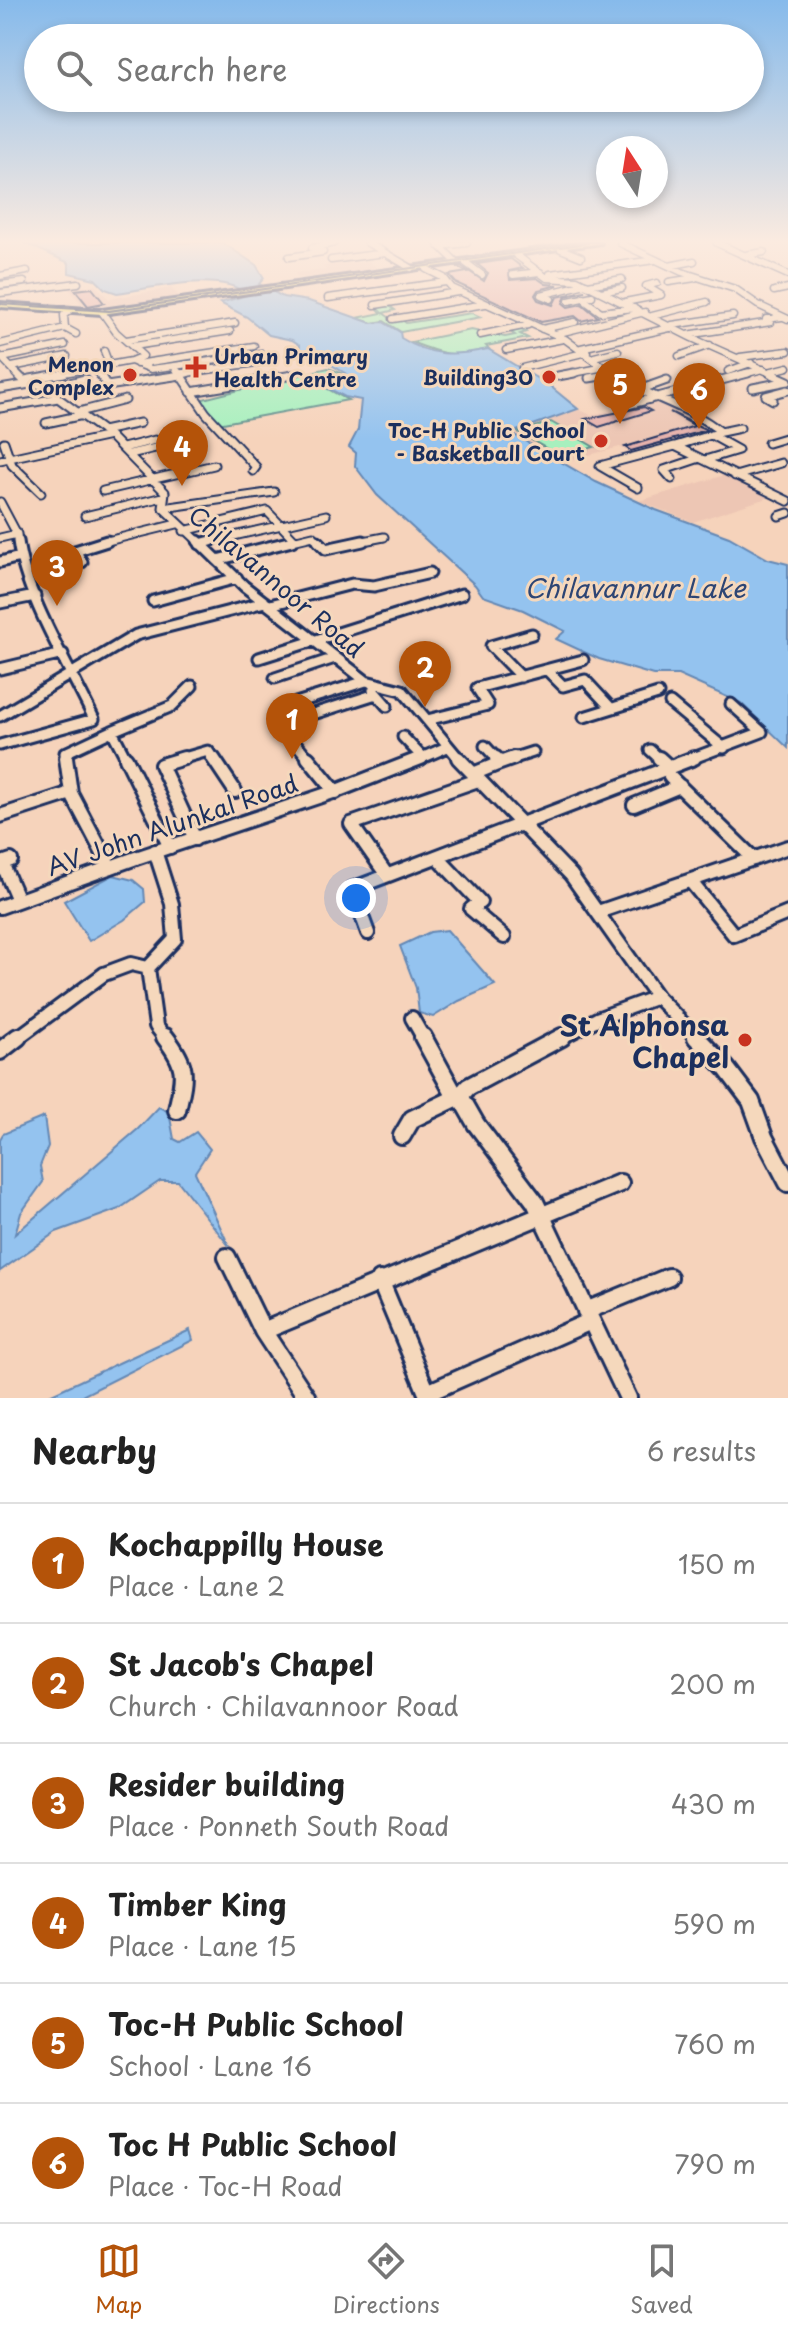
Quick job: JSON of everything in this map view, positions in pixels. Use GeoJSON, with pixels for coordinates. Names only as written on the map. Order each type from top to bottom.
{"type":"FeatureCollection","features":[{"type":"Feature","properties":{"kind":"main road"},"geometry":{"type":"LineString","coordinates":[[42,308],[102,312],[125,308]]}},
{"type":"Feature","properties":{"kind":"main road"},"geometry":{"type":"LineString","coordinates":[[89,308],[110,308]]}},
{"type":"Feature","properties":{"kind":"street"},"geometry":{"type":"LineString","coordinates":[[393,319],[460,308]]}},
{"type":"Feature","properties":{"kind":"street"},"geometry":{"type":"LineString","coordinates":[[495,308],[565,339],[639,390],[660,397],[721,432]]}},
{"type":"Feature","properties":{"kind":"street"},"geometry":{"type":"LineString","coordinates":[[596,308],[601,312],[627,308]]}},
{"type":"Feature","properties":{"kind":"street"},"geometry":{"type":"LineString","coordinates":[[638,308],[687,335],[788,381]]}},
{"type":"Feature","properties":{"kind":"street"},"geometry":{"type":"LineString","coordinates":[[555,334],[676,308]]}},
{"type":"Feature","properties":{"kind":"street"},"geometry":{"type":"LineString","coordinates":[[766,308],[787,317]]}},
{"type":"Feature","properties":{"kind":"street"},"geometry":{"type":"LineString","coordinates":[[65,328],[64,315],[69,311]]}},
{"type":"Feature","properties":{"kind":"street"},"geometry":{"type":"LineString","coordinates":[[102,312],[143,356],[136,364],[143,381]]}},
{"type":"Feature","properties":{"kind":"street"},"geometry":{"type":"LineString","coordinates":[[522,368],[673,326],[733,316]]}},
{"type":"Feature","properties":{"kind":"street"},"geometry":{"type":"LineString","coordinates":[[687,335],[757,325],[771,322],[766,319],[787,317]]}},
{"type":"Feature","properties":{"kind":"street"},"geometry":{"type":"LineString","coordinates":[[542,329],[577,322]]}},
{"type":"Feature","properties":{"kind":"street"},"geometry":{"type":"LineString","coordinates":[[126,340],[235,323]]}},
{"type":"Feature","properties":{"kind":"street"},"geometry":{"type":"LineString","coordinates":[[480,335],[529,324]]}},
{"type":"Feature","properties":{"kind":"street"},"geometry":{"type":"LineString","coordinates":[[0,344],[65,328],[76,334]]}},
{"type":"Feature","properties":{"kind":"street"},"geometry":{"type":"LineString","coordinates":[[134,346],[230,331]]}},
{"type":"Feature","properties":{"kind":"street"},"geometry":{"type":"LineString","coordinates":[[506,350],[565,339]]}},
{"type":"Feature","properties":{"kind":"street"},"geometry":{"type":"LineString","coordinates":[[5,363],[65,345]]}},
{"type":"Feature","properties":{"kind":"street"},"geometry":{"type":"LineString","coordinates":[[679,356],[710,345]]}},
{"type":"Feature","properties":{"kind":"street"},"geometry":{"type":"LineString","coordinates":[[136,364],[254,346]]}},
{"type":"Feature","properties":{"kind":"street"},"geometry":{"type":"LineString","coordinates":[[723,351],[732,349]]}},
{"type":"Feature","properties":{"kind":"street"},"geometry":{"type":"LineString","coordinates":[[104,351],[109,364]]}},
{"type":"Feature","properties":{"kind":"street"},"geometry":{"type":"LineString","coordinates":[[587,352],[618,351]]}},
{"type":"Feature","properties":{"kind":"street"},"geometry":{"type":"LineString","coordinates":[[738,358],[788,351]]}},
{"type":"Feature","properties":{"kind":"street"},"geometry":{"type":"LineString","coordinates":[[0,389],[109,364],[174,366],[262,354]]}},
{"type":"Feature","properties":{"kind":"street"},"geometry":{"type":"LineString","coordinates":[[5,363],[67,356]]}},
{"type":"Feature","properties":{"kind":"street"},"geometry":{"type":"LineString","coordinates":[[95,366],[107,386],[269,361]]}},
{"type":"Feature","properties":{"kind":"street"},"geometry":{"type":"LineString","coordinates":[[5,363],[28,382],[50,388],[85,379]]}},
{"type":"Feature","properties":{"kind":"street"},"geometry":{"type":"LineString","coordinates":[[728,371],[751,363]]}},
{"type":"Feature","properties":{"kind":"street"},"geometry":{"type":"LineString","coordinates":[[174,366],[222,432],[256,467],[253,471]]}},
{"type":"Feature","properties":{"kind":"street"},"geometry":{"type":"LineString","coordinates":[[558,376],[605,367]]}},
{"type":"Feature","properties":{"kind":"street"},"geometry":{"type":"LineString","coordinates":[[620,407],[685,391],[701,383],[788,367]]}},
{"type":"Feature","properties":{"kind":"street"},"geometry":{"type":"LineString","coordinates":[[589,378],[613,374]]}},
{"type":"Feature","properties":{"kind":"street"},"geometry":{"type":"LineString","coordinates":[[191,392],[293,375]]}},
{"type":"Feature","properties":{"kind":"street"},"geometry":{"type":"LineString","coordinates":[[639,390],[667,380]]}},
{"type":"Feature","properties":{"kind":"street"},"geometry":{"type":"LineString","coordinates":[[753,388],[788,381]]}},
{"type":"Feature","properties":{"kind":"street","name":"Chilavannoor Road"},"geometry":{"type":"LineString","coordinates":[[50,388],[58,398],[127,451],[165,492],[163,503],[181,527],[267,604],[371,686],[402,690],[447,747],[571,875],[657,997],[726,1068],[751,1101],[764,1137],[788,1183]]}},
{"type":"Feature","properties":{"kind":"street"},"geometry":{"type":"LineString","coordinates":[[773,400],[766,396],[788,390]]}},
{"type":"Feature","properties":{"kind":"street"},"geometry":{"type":"LineString","coordinates":[[0,408],[58,398]]}},
{"type":"Feature","properties":{"kind":"street"},"geometry":{"type":"LineString","coordinates":[[46,423],[125,400]]}},
{"type":"Feature","properties":{"kind":"street"},"geometry":{"type":"LineString","coordinates":[[3,459],[140,423]]}},
{"type":"Feature","properties":{"kind":"street"},"geometry":{"type":"LineString","coordinates":[[638,488],[600,466],[740,428]]}},
{"type":"Feature","properties":{"kind":"street"},"geometry":{"type":"LineString","coordinates":[[672,479],[664,470],[738,450],[711,435]]}},
{"type":"Feature","properties":{"kind":"street"},"geometry":{"type":"LineString","coordinates":[[768,443],[788,437]]}},
{"type":"Feature","properties":{"kind":"street"},"geometry":{"type":"LineString","coordinates":[[127,451],[155,440]]}},
{"type":"Feature","properties":{"kind":"street"},"geometry":{"type":"LineString","coordinates":[[4,442],[3,459],[41,493]]}},
{"type":"Feature","properties":{"kind":"street"},"geometry":{"type":"LineString","coordinates":[[127,451],[164,446]]}},
{"type":"Feature","properties":{"kind":"street"},"geometry":{"type":"LineString","coordinates":[[675,446],[788,501]]}},
{"type":"Feature","properties":{"kind":"street"},"geometry":{"type":"LineString","coordinates":[[735,476],[781,463]]}},
{"type":"Feature","properties":{"kind":"street"},"geometry":{"type":"LineString","coordinates":[[103,491],[214,465]]}},
{"type":"Feature","properties":{"kind":"street"},"geometry":{"type":"LineString","coordinates":[[773,494],[788,490]]}},
{"type":"Feature","properties":{"kind":"street"},"geometry":{"type":"LineString","coordinates":[[85,516],[163,503],[274,492]]}},
{"type":"Feature","properties":{"kind":"street"},"geometry":{"type":"LineString","coordinates":[[0,502],[17,534],[20,557],[35,596],[94,719],[0,745]]}},
{"type":"Feature","properties":{"kind":"street"},"geometry":{"type":"LineString","coordinates":[[82,562],[75,551],[80,548],[267,511],[295,540]]}},
{"type":"Feature","properties":{"kind":"street"},"geometry":{"type":"LineString","coordinates":[[200,544],[326,515]]}},
{"type":"Feature","properties":{"kind":"street"},"geometry":{"type":"LineString","coordinates":[[0,538],[17,534]]}},
{"type":"Feature","properties":{"kind":"street"},"geometry":{"type":"LineString","coordinates":[[217,560],[313,536],[326,549],[384,537]]}},
{"type":"Feature","properties":{"kind":"street"},"geometry":{"type":"LineString","coordinates":[[0,562],[20,557]]}},
{"type":"Feature","properties":{"kind":"street"},"geometry":{"type":"LineString","coordinates":[[0,716],[145,631],[352,584],[374,586],[430,573]]}},
{"type":"Feature","properties":{"kind":"street"},"geometry":{"type":"LineString","coordinates":[[153,601],[237,578]]}},
{"type":"Feature","properties":{"kind":"street"},"geometry":{"type":"LineString","coordinates":[[259,658],[462,594]]}},
{"type":"Feature","properties":{"kind":"street"},"geometry":{"type":"LineString","coordinates":[[0,603],[35,596]]}},
{"type":"Feature","properties":{"kind":"street"},"geometry":{"type":"LineString","coordinates":[[521,677],[491,646],[532,634]]}},
{"type":"Feature","properties":{"kind":"street"},"geometry":{"type":"LineString","coordinates":[[0,669],[63,654]]}},
{"type":"Feature","properties":{"kind":"street"},"geometry":{"type":"LineString","coordinates":[[275,678],[335,658]]}},
{"type":"Feature","properties":{"kind":"street"},"geometry":{"type":"LineString","coordinates":[[427,720],[488,705],[477,688],[583,660]]}},
{"type":"Feature","properties":{"kind":"street"},"geometry":{"type":"LineString","coordinates":[[547,670],[563,686],[585,680],[611,708]]}},
{"type":"Feature","properties":{"kind":"street"},"geometry":{"type":"LineString","coordinates":[[110,867],[69,788],[65,753],[172,706],[192,686]]}},
{"type":"Feature","properties":{"kind":"street"},"geometry":{"type":"LineString","coordinates":[[296,703],[371,686]]}},
{"type":"Feature","properties":{"kind":"street"},"geometry":{"type":"LineString","coordinates":[[371,686],[387,706]]}},
{"type":"Feature","properties":{"kind":"street"},"geometry":{"type":"LineString","coordinates":[[310,715],[371,686]]}},
{"type":"Feature","properties":{"kind":"street"},"geometry":{"type":"LineString","coordinates":[[584,717],[658,694]]}},
{"type":"Feature","properties":{"kind":"street"},"geometry":{"type":"LineString","coordinates":[[670,703],[724,748]]}},
{"type":"Feature","properties":{"kind":"street"},"geometry":{"type":"LineString","coordinates":[[368,933],[352,889],[629,784],[670,772],[762,732],[731,704]]}},
{"type":"Feature","properties":{"kind":"street"},"geometry":{"type":"LineString","coordinates":[[282,727],[336,792]]}},
{"type":"Feature","properties":{"kind":"street"},"geometry":{"type":"LineString","coordinates":[[112,731],[170,847]]}},
{"type":"Feature","properties":{"kind":"street"},"geometry":{"type":"LineString","coordinates":[[403,737],[423,758]]}},
{"type":"Feature","properties":{"kind":"street"},"geometry":{"type":"LineString","coordinates":[[485,746],[500,763]]}},
{"type":"Feature","properties":{"kind":"street","name":"AV John Alunkal Road"},"geometry":{"type":"LineString","coordinates":[[0,907],[155,851],[336,792],[447,747]]}},
{"type":"Feature","properties":{"kind":"street"},"geometry":{"type":"LineString","coordinates":[[650,750],[680,786],[754,859]]}},
{"type":"Feature","properties":{"kind":"street"},"geometry":{"type":"LineString","coordinates":[[195,839],[161,765],[208,751],[235,791]]}},
{"type":"Feature","properties":{"kind":"street"},"geometry":{"type":"LineString","coordinates":[[386,874],[351,824],[533,752]]}},
{"type":"Feature","properties":{"kind":"street"},"geometry":{"type":"LineString","coordinates":[[634,805],[680,786]]}},
{"type":"Feature","properties":{"kind":"street"},"geometry":{"type":"LineString","coordinates":[[0,816],[69,788]]}},
{"type":"Feature","properties":{"kind":"street"},"geometry":{"type":"LineString","coordinates":[[598,912],[788,847]]}},
{"type":"Feature","properties":{"kind":"street"},"geometry":{"type":"LineString","coordinates":[[148,968],[175,939],[172,904],[155,851]]}},
{"type":"Feature","properties":{"kind":"street"},"geometry":{"type":"LineString","coordinates":[[437,857],[480,902],[471,909],[504,937]]}},
{"type":"Feature","properties":{"kind":"street"},"geometry":{"type":"LineString","coordinates":[[11,860],[2,863],[18,900]]}},
{"type":"Feature","properties":{"kind":"street"},"geometry":{"type":"LineString","coordinates":[[691,882],[734,935],[788,913]]}},
{"type":"Feature","properties":{"kind":"street"},"geometry":{"type":"LineString","coordinates":[[0,1051],[104,974],[131,964],[148,968]]}},
{"type":"Feature","properties":{"kind":"street"},"geometry":{"type":"LineString","coordinates":[[148,968],[156,1026],[182,1060],[183,1083],[177,1110]]}},
{"type":"Feature","properties":{"kind":"street"},"geometry":{"type":"LineString","coordinates":[[402,1136],[412,1119],[460,1096],[468,1087],[597,1019],[657,997]]}},
{"type":"Feature","properties":{"kind":"street"},"geometry":{"type":"LineString","coordinates":[[412,1018],[453,1092],[460,1096],[487,1137],[522,1179],[544,1217],[628,1398]]}},
{"type":"Feature","properties":{"kind":"street"},"geometry":{"type":"LineString","coordinates":[[263,1331],[620,1183]]}},
{"type":"Feature","properties":{"kind":"street"},"geometry":{"type":"LineString","coordinates":[[227,1257],[263,1331],[307,1398]]}},
{"type":"Feature","properties":{"kind":"street"},"geometry":{"type":"LineString","coordinates":[[380,1280],[427,1393],[669,1277]]}},
{"type":"Feature","properties":{"kind":"shaded area"},"geometry":{"type":"Polygon","coordinates":[[[658,399],[717,432],[633,455],[620,447],[562,462],[509,433],[578,409],[591,415],[658,399]]]}},
{"type":"Feature","properties":{"kind":"shaded area"},"geometry":{"type":"Polygon","coordinates":[[[728,474],[773,496],[693,522],[639,501],[728,474]]]}},
{"type":"Feature","properties":{"kind":"green space"},"geometry":{"type":"Polygon","coordinates":[[[377,308],[393,308],[395,310],[383,313],[393,320],[400,318],[406,323],[472,313],[481,317],[401,332],[384,321],[372,323],[357,318],[382,313],[377,308]]]}},
{"type":"Feature","properties":{"kind":"green space"},"geometry":{"type":"Polygon","coordinates":[[[517,328],[526,332],[520,334],[528,338],[466,353],[449,354],[411,342],[471,330],[505,337],[515,335],[507,330],[517,328]]]}},
{"type":"Feature","properties":{"kind":"green space"},"geometry":{"type":"Polygon","coordinates":[[[328,368],[341,373],[319,384],[348,400],[218,424],[199,400],[328,368]]]}},
{"type":"Feature","properties":{"kind":"green space"},"geometry":{"type":"Polygon","coordinates":[[[551,422],[594,447],[561,457],[518,432],[551,422]]]}},
{"type":"Feature","properties":{"kind":"water","name":"Chilavannur Lake"},"geometry":{"type":"Polygon","coordinates":[[[230,308],[329,308],[371,323],[383,322],[400,332],[401,338],[433,352],[454,354],[488,349],[550,386],[578,409],[511,433],[596,482],[656,510],[729,537],[768,559],[788,564],[788,748],[741,703],[678,675],[653,675],[599,659],[556,639],[565,631],[523,610],[483,596],[475,585],[377,495],[355,466],[356,453],[349,447],[358,430],[361,400],[345,397],[320,384],[345,373],[299,351],[300,345],[292,340],[269,335],[230,308]]]}},
{"type":"Feature","properties":{"kind":"water"},"geometry":{"type":"Polygon","coordinates":[[[113,875],[133,880],[144,889],[145,902],[124,920],[89,941],[64,901],[113,875]]]}},
{"type":"Feature","properties":{"kind":"water"},"geometry":{"type":"Polygon","coordinates":[[[447,930],[495,985],[433,1017],[419,1013],[416,988],[400,946],[430,932],[447,930]]]}},
{"type":"Feature","properties":{"kind":"water"},"geometry":{"type":"Polygon","coordinates":[[[159,1107],[169,1112],[174,1139],[180,1142],[196,1132],[210,1149],[195,1172],[229,1246],[178,1181],[160,1181],[119,1209],[56,1232],[0,1271],[0,1139],[3,1134],[44,1117],[48,1146],[40,1166],[43,1182],[21,1213],[15,1234],[138,1129],[159,1107]]]}},
{"type":"Feature","properties":{"kind":"water"},"geometry":{"type":"Polygon","coordinates":[[[190,1330],[193,1340],[78,1398],[43,1398],[190,1330]]]}},
{"type":"Feature","properties":{"kind":"building"},"geometry":{"type":"Polygon","coordinates":[[[511,308],[587,308],[598,317],[581,321],[575,316],[541,322],[511,308]]]}},
{"type":"Feature","properties":{"kind":"building"},"geometry":{"type":"Polygon","coordinates":[[[644,407],[651,411],[599,427],[585,419],[644,407]]]}},
{"type":"Feature","properties":{"kind":"building"},"geometry":{"type":"Polygon","coordinates":[[[670,412],[707,430],[631,451],[625,447],[695,426],[670,412]]]}},
{"type":"Feature","properties":{"kind":"railway"},"geometry":{"type":"LineString","coordinates":[[66,308],[109,311],[128,308]]}},
{"type":"Feature","properties":{"kind":"place","name":"Urban Primary Health Centre"},"geometry":{"type":"Point","coordinates":[196,367]}},
{"type":"Feature","properties":{"kind":"place","name":"Menon Complex"},"geometry":{"type":"Point","coordinates":[130,375]}},
{"type":"Feature","properties":{"kind":"place","name":"Building30"},"geometry":{"type":"Point","coordinates":[549,377]}},
{"type":"Feature","properties":{"kind":"place","name":"Toc-H Public School"},"geometry":{"type":"Point","coordinates":[620,424]}},
{"type":"Feature","properties":{"kind":"place","name":"Toc H Public School"},"geometry":{"type":"Point","coordinates":[699,429]}},
{"type":"Feature","properties":{"kind":"place","name":"Toc-H Public School - Basketball Court"},"geometry":{"type":"Point","coordinates":[601,441]}},
{"type":"Feature","properties":{"kind":"place","name":"Timber King"},"geometry":{"type":"Point","coordinates":[182,486]}},
{"type":"Feature","properties":{"kind":"place","name":"Resider building"},"geometry":{"type":"Point","coordinates":[57,606]}},
{"type":"Feature","properties":{"kind":"place","name":"St Jacob's Chapel"},"geometry":{"type":"Point","coordinates":[425,707]}},
{"type":"Feature","properties":{"kind":"place","name":"Kochappilly House"},"geometry":{"type":"Point","coordinates":[292,759]}},
{"type":"Feature","properties":{"kind":"place","name":"St Alphonsa Chapel"},"geometry":{"type":"Point","coordinates":[745,1040]}}]}
